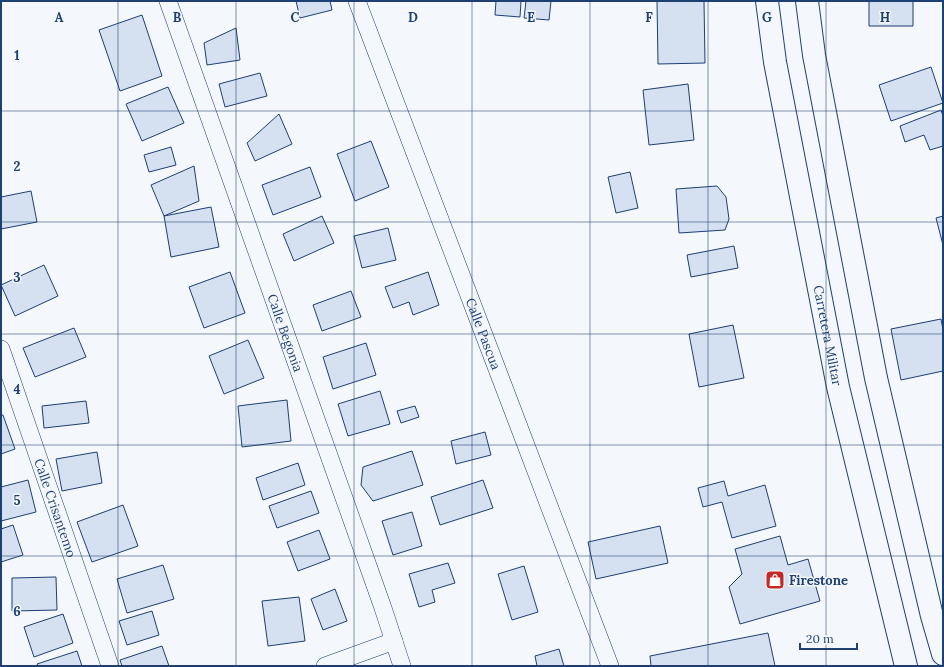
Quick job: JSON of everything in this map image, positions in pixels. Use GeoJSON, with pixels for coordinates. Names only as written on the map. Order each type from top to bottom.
{"type":"FeatureCollection","features":[{"type":"Feature","properties":{"kind":"main road","name":"Carretera Militar"},"geometry":{"type":"LineString","coordinates":[[767,1],[775,62],[838,387],[906,666]]}},
{"type":"Feature","properties":{"kind":"main road"},"geometry":{"type":"LineString","coordinates":[[807,1],[816,63],[876,378],[932,616],[943,654]]}},
{"type":"Feature","properties":{"kind":"street","name":"Calle Begonia"},"geometry":{"type":"LineString","coordinates":[[168,1],[381,601],[402,666]]}},
{"type":"Feature","properties":{"kind":"street","name":"Calle Pascua"},"geometry":{"type":"LineString","coordinates":[[358,1],[610,666]]}},
{"type":"Feature","properties":{"kind":"street","name":"Calle Crisantemo"},"geometry":{"type":"LineString","coordinates":[[1,349],[110,666]]}},
{"type":"Feature","properties":{"kind":"street"},"geometry":{"type":"LineString","coordinates":[[325,666],[394,641]]}},
{"type":"Feature","properties":{"kind":"building"},"geometry":{"type":"Polygon","coordinates":[[[296,1],[330,1],[332,10],[300,18],[296,1]]]}},
{"type":"Feature","properties":{"kind":"building"},"geometry":{"type":"Polygon","coordinates":[[[496,1],[521,1],[520,17],[495,15],[496,1]]]}},
{"type":"Feature","properties":{"kind":"building"},"geometry":{"type":"Polygon","coordinates":[[[526,1],[551,1],[549,20],[524,18],[526,1]]]}},
{"type":"Feature","properties":{"kind":"building"},"geometry":{"type":"Polygon","coordinates":[[[657,1],[704,1],[705,63],[658,64],[657,1]]]}},
{"type":"Feature","properties":{"kind":"building"},"geometry":{"type":"Polygon","coordinates":[[[869,1],[913,1],[913,26],[869,26],[869,1]]]}},
{"type":"Feature","properties":{"kind":"building"},"geometry":{"type":"Polygon","coordinates":[[[142,15],[162,76],[120,91],[99,30],[142,15]]]}},
{"type":"Feature","properties":{"kind":"building"},"geometry":{"type":"Polygon","coordinates":[[[236,28],[240,60],[207,65],[204,43],[236,28]]]}},
{"type":"Feature","properties":{"kind":"building"},"geometry":{"type":"Polygon","coordinates":[[[931,67],[943,103],[891,121],[879,85],[931,67]]]}},
{"type":"Feature","properties":{"kind":"building"},"geometry":{"type":"Polygon","coordinates":[[[260,73],[267,96],[225,107],[219,84],[260,73]]]}},
{"type":"Feature","properties":{"kind":"building"},"geometry":{"type":"Polygon","coordinates":[[[688,84],[694,140],[649,145],[643,90],[688,84]]]}},
{"type":"Feature","properties":{"kind":"building"},"geometry":{"type":"Polygon","coordinates":[[[168,87],[184,123],[142,141],[126,104],[168,87]]]}},
{"type":"Feature","properties":{"kind":"building"},"geometry":{"type":"Polygon","coordinates":[[[941,110],[943,116],[943,146],[930,150],[924,135],[905,142],[900,126],[941,110]]]}},
{"type":"Feature","properties":{"kind":"building"},"geometry":{"type":"Polygon","coordinates":[[[279,114],[292,144],[255,161],[247,143],[279,114]]]}},
{"type":"Feature","properties":{"kind":"building"},"geometry":{"type":"Polygon","coordinates":[[[371,141],[389,187],[355,201],[337,154],[371,141]]]}},
{"type":"Feature","properties":{"kind":"building"},"geometry":{"type":"Polygon","coordinates":[[[171,147],[176,165],[149,172],[144,155],[171,147]]]}},
{"type":"Feature","properties":{"kind":"building"},"geometry":{"type":"Polygon","coordinates":[[[194,166],[199,201],[164,216],[151,185],[194,166]]]}},
{"type":"Feature","properties":{"kind":"building"},"geometry":{"type":"Polygon","coordinates":[[[310,167],[321,197],[273,215],[262,185],[310,167]]]}},
{"type":"Feature","properties":{"kind":"building"},"geometry":{"type":"Polygon","coordinates":[[[630,172],[638,208],[616,213],[608,177],[630,172]]]}},
{"type":"Feature","properties":{"kind":"building"},"geometry":{"type":"Polygon","coordinates":[[[717,186],[726,197],[729,219],[725,230],[679,233],[676,189],[717,186]]]}},
{"type":"Feature","properties":{"kind":"building"},"geometry":{"type":"Polygon","coordinates":[[[31,191],[37,222],[1,229],[1,197],[31,191]]]}},
{"type":"Feature","properties":{"kind":"building"},"geometry":{"type":"Polygon","coordinates":[[[211,207],[219,247],[171,257],[164,216],[211,207]]]}},
{"type":"Feature","properties":{"kind":"building"},"geometry":{"type":"Polygon","coordinates":[[[322,216],[334,243],[294,261],[283,234],[322,216]]]}},
{"type":"Feature","properties":{"kind":"building"},"geometry":{"type":"Polygon","coordinates":[[[943,216],[943,245],[936,218],[943,216]]]}},
{"type":"Feature","properties":{"kind":"building"},"geometry":{"type":"Polygon","coordinates":[[[388,228],[396,260],[362,268],[354,236],[388,228]]]}},
{"type":"Feature","properties":{"kind":"building"},"geometry":{"type":"Polygon","coordinates":[[[734,246],[738,268],[691,277],[687,255],[734,246]]]}},
{"type":"Feature","properties":{"kind":"building"},"geometry":{"type":"Polygon","coordinates":[[[44,265],[58,296],[15,316],[1,285],[44,265]]]}},
{"type":"Feature","properties":{"kind":"building"},"geometry":{"type":"Polygon","coordinates":[[[230,272],[245,313],[204,328],[189,287],[230,272]]]}},
{"type":"Feature","properties":{"kind":"building"},"geometry":{"type":"Polygon","coordinates":[[[428,272],[439,305],[413,315],[409,302],[393,308],[385,287],[428,272]]]}},
{"type":"Feature","properties":{"kind":"building"},"geometry":{"type":"Polygon","coordinates":[[[351,291],[361,317],[322,331],[313,305],[351,291]]]}},
{"type":"Feature","properties":{"kind":"building"},"geometry":{"type":"Polygon","coordinates":[[[941,319],[943,330],[943,371],[901,380],[891,329],[941,319]]]}},
{"type":"Feature","properties":{"kind":"building"},"geometry":{"type":"Polygon","coordinates":[[[733,325],[744,378],[699,387],[689,334],[733,325]]]}},
{"type":"Feature","properties":{"kind":"building"},"geometry":{"type":"Polygon","coordinates":[[[74,328],[86,357],[35,377],[23,348],[74,328]]]}},
{"type":"Feature","properties":{"kind":"building"},"geometry":{"type":"Polygon","coordinates":[[[248,340],[264,378],[224,394],[209,356],[248,340]]]}},
{"type":"Feature","properties":{"kind":"building"},"geometry":{"type":"Polygon","coordinates":[[[366,343],[376,375],[333,389],[323,357],[366,343]]]}},
{"type":"Feature","properties":{"kind":"building"},"geometry":{"type":"Polygon","coordinates":[[[380,391],[390,424],[348,436],[338,404],[380,391]]]}},
{"type":"Feature","properties":{"kind":"building"},"geometry":{"type":"Polygon","coordinates":[[[287,400],[291,441],[242,447],[238,406],[287,400]]]}},
{"type":"Feature","properties":{"kind":"building"},"geometry":{"type":"Polygon","coordinates":[[[86,401],[89,423],[44,428],[42,406],[86,401]]]}},
{"type":"Feature","properties":{"kind":"building"},"geometry":{"type":"Polygon","coordinates":[[[415,406],[419,417],[401,423],[397,411],[415,406]]]}},
{"type":"Feature","properties":{"kind":"building"},"geometry":{"type":"Polygon","coordinates":[[[1,415],[3,415],[15,449],[1,454],[1,415]]]}},
{"type":"Feature","properties":{"kind":"building"},"geometry":{"type":"Polygon","coordinates":[[[485,432],[491,455],[456,464],[451,441],[485,432]]]}},
{"type":"Feature","properties":{"kind":"building"},"geometry":{"type":"Polygon","coordinates":[[[412,451],[423,485],[373,501],[361,485],[363,467],[412,451]]]}},
{"type":"Feature","properties":{"kind":"building"},"geometry":{"type":"Polygon","coordinates":[[[97,452],[102,483],[62,491],[56,459],[97,452]]]}},
{"type":"Feature","properties":{"kind":"building"},"geometry":{"type":"Polygon","coordinates":[[[298,463],[305,485],[263,500],[256,478],[298,463]]]}},
{"type":"Feature","properties":{"kind":"building"},"geometry":{"type":"Polygon","coordinates":[[[28,480],[36,512],[1,521],[1,487],[28,480]]]}},
{"type":"Feature","properties":{"kind":"building"},"geometry":{"type":"Polygon","coordinates":[[[483,480],[493,508],[440,525],[431,497],[483,480]]]}},
{"type":"Feature","properties":{"kind":"building"},"geometry":{"type":"Polygon","coordinates":[[[724,481],[728,496],[765,485],[776,526],[732,538],[722,502],[703,507],[698,488],[724,481]]]}},
{"type":"Feature","properties":{"kind":"building"},"geometry":{"type":"Polygon","coordinates":[[[311,491],[319,513],[277,528],[269,506],[311,491]]]}},
{"type":"Feature","properties":{"kind":"building"},"geometry":{"type":"Polygon","coordinates":[[[123,505],[138,546],[92,562],[77,522],[123,505]]]}},
{"type":"Feature","properties":{"kind":"building"},"geometry":{"type":"Polygon","coordinates":[[[412,512],[422,546],[393,555],[382,521],[412,512]]]}},
{"type":"Feature","properties":{"kind":"building"},"geometry":{"type":"Polygon","coordinates":[[[13,525],[23,555],[1,562],[1,529],[13,525]]]}},
{"type":"Feature","properties":{"kind":"building"},"geometry":{"type":"Polygon","coordinates":[[[660,526],[668,563],[596,579],[588,542],[660,526]]]}},
{"type":"Feature","properties":{"kind":"building"},"geometry":{"type":"Polygon","coordinates":[[[319,530],[330,559],[298,571],[287,542],[319,530]]]}},
{"type":"Feature","properties":{"kind":"building","name":"Firestone"},"geometry":{"type":"Polygon","coordinates":[[[780,536],[788,565],[808,559],[820,601],[740,624],[729,587],[742,574],[735,549],[780,536]]]}},
{"type":"Feature","properties":{"kind":"building"},"geometry":{"type":"Polygon","coordinates":[[[448,563],[455,583],[432,590],[435,602],[419,607],[409,574],[448,563]]]}},
{"type":"Feature","properties":{"kind":"building"},"geometry":{"type":"Polygon","coordinates":[[[163,565],[174,599],[127,613],[117,579],[163,565]]]}},
{"type":"Feature","properties":{"kind":"building"},"geometry":{"type":"Polygon","coordinates":[[[524,566],[538,612],[512,620],[498,574],[524,566]]]}},
{"type":"Feature","properties":{"kind":"building"},"geometry":{"type":"Polygon","coordinates":[[[56,577],[57,610],[12,611],[12,578],[56,577]]]}},
{"type":"Feature","properties":{"kind":"building"},"geometry":{"type":"Polygon","coordinates":[[[335,589],[347,621],[323,630],[311,599],[335,589]]]}},
{"type":"Feature","properties":{"kind":"building"},"geometry":{"type":"Polygon","coordinates":[[[299,597],[305,641],[268,646],[262,601],[299,597]]]}},
{"type":"Feature","properties":{"kind":"building"},"geometry":{"type":"Polygon","coordinates":[[[152,611],[159,635],[127,645],[119,621],[152,611]]]}},
{"type":"Feature","properties":{"kind":"building"},"geometry":{"type":"Polygon","coordinates":[[[63,614],[73,643],[34,657],[24,627],[63,614]]]}},
{"type":"Feature","properties":{"kind":"building"},"geometry":{"type":"Polygon","coordinates":[[[768,633],[775,666],[651,666],[650,656],[768,633]]]}},
{"type":"Feature","properties":{"kind":"building"},"geometry":{"type":"Polygon","coordinates":[[[162,646],[169,666],[122,666],[120,660],[162,646]]]}},
{"type":"Feature","properties":{"kind":"building"},"geometry":{"type":"Polygon","coordinates":[[[559,649],[564,666],[537,666],[535,656],[559,649]]]}},
{"type":"Feature","properties":{"kind":"building"},"geometry":{"type":"Polygon","coordinates":[[[77,651],[82,666],[38,666],[37,664],[77,651]]]}},
{"type":"Feature","properties":{"kind":"place","name":"Firestone"},"geometry":{"type":"Point","coordinates":[775,580]}}]}
